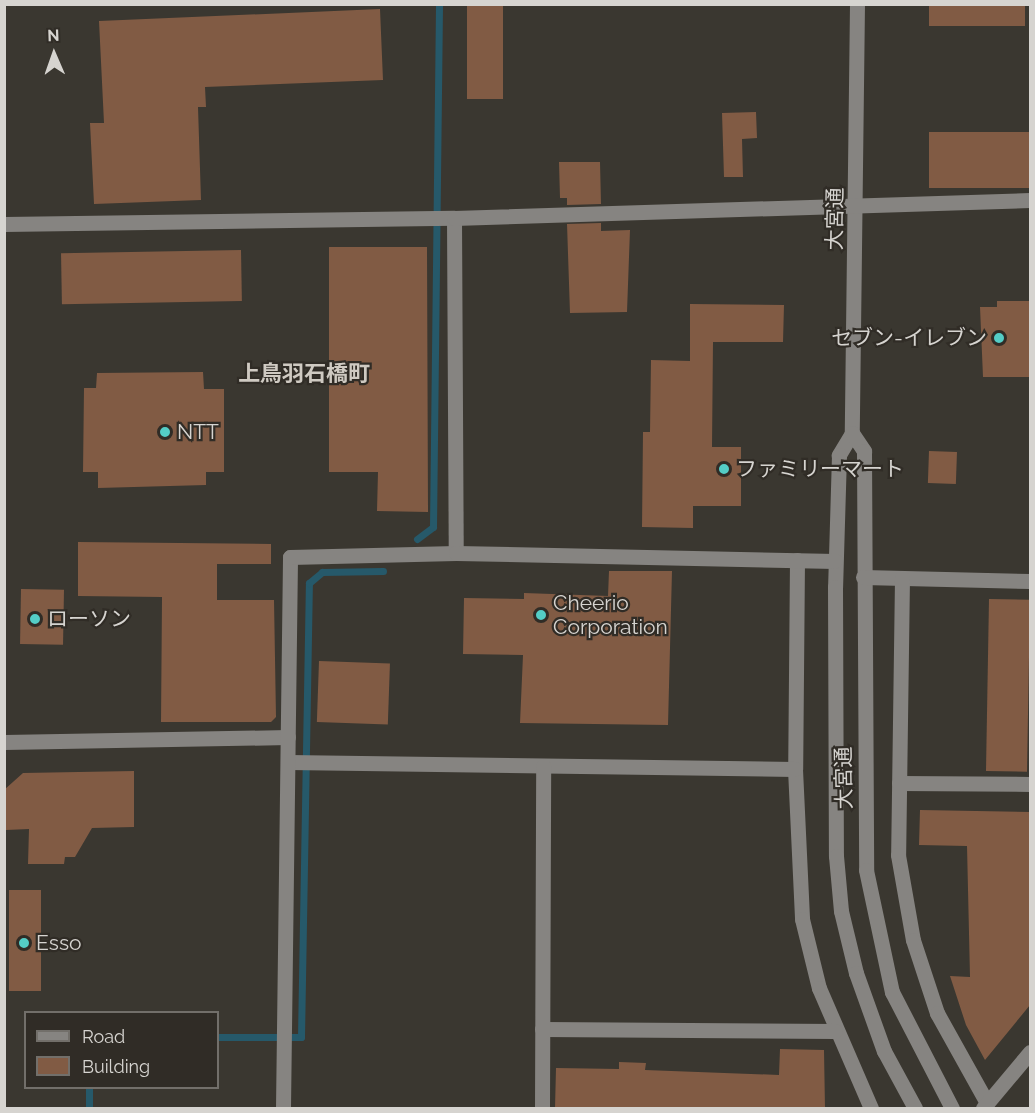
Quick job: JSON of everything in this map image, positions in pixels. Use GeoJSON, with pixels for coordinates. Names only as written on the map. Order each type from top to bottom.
{"type":"FeatureCollection","features":[{"type":"Feature","properties":{"kind":"street","name":"大宮通"},"geometry":{"type":"LineString","coordinates":[[857,4],[857,206],[852,433],[839,454],[835,561],[836,856],[841,911],[856,973],[884,1051],[915,1108]]}},
{"type":"Feature","properties":{"kind":"street"},"geometry":{"type":"LineString","coordinates":[[4,224],[454,218],[1030,200]]}},
{"type":"Feature","properties":{"kind":"street"},"geometry":{"type":"LineString","coordinates":[[454,218],[456,553]]}},
{"type":"Feature","properties":{"kind":"street","name":"大宮通"},"geometry":{"type":"LineString","coordinates":[[852,433],[864,451],[866,870],[876,931],[892,992],[952,1108]]}},
{"type":"Feature","properties":{"kind":"street"},"geometry":{"type":"LineString","coordinates":[[283,1108],[290,557],[456,553],[835,561]]}},
{"type":"Feature","properties":{"kind":"street"},"geometry":{"type":"LineString","coordinates":[[797,560],[795,769],[802,919],[835,1031],[871,1108]]}},
{"type":"Feature","properties":{"kind":"street"},"geometry":{"type":"LineString","coordinates":[[863,577],[1030,581]]}},
{"type":"Feature","properties":{"kind":"street"},"geometry":{"type":"LineString","coordinates":[[902,578],[898,855],[913,940],[937,1013],[985,1106],[1030,1052]]}},
{"type":"Feature","properties":{"kind":"street"},"geometry":{"type":"LineString","coordinates":[[4,742],[288,737]]}},
{"type":"Feature","properties":{"kind":"street"},"geometry":{"type":"LineString","coordinates":[[288,762],[795,769]]}},
{"type":"Feature","properties":{"kind":"street"},"geometry":{"type":"LineString","coordinates":[[542,1108],[543,766]]}},
{"type":"Feature","properties":{"kind":"street"},"geometry":{"type":"LineString","coordinates":[[899,783],[1030,784]]}},
{"type":"Feature","properties":{"kind":"street"},"geometry":{"type":"LineString","coordinates":[[542,1029],[835,1031]]}},
{"type":"Feature","properties":{"kind":"building"},"geometry":{"type":"Polygon","coordinates":[[[467,4],[503,4],[503,99],[467,99],[467,4]]]}},
{"type":"Feature","properties":{"kind":"building"},"geometry":{"type":"Polygon","coordinates":[[[929,4],[1025,4],[1025,26],[929,26],[929,4]]]}},
{"type":"Feature","properties":{"kind":"building"},"geometry":{"type":"Polygon","coordinates":[[[380,9],[383,80],[205,87],[206,107],[198,107],[201,200],[94,204],[90,123],[104,123],[99,21],[380,9]]]}},
{"type":"Feature","properties":{"kind":"building"},"geometry":{"type":"Polygon","coordinates":[[[756,112],[757,138],[742,139],[743,177],[724,177],[722,113],[756,112]]]}},
{"type":"Feature","properties":{"kind":"building"},"geometry":{"type":"Polygon","coordinates":[[[929,132],[1030,132],[1030,188],[929,188],[929,132]]]}},
{"type":"Feature","properties":{"kind":"building"},"geometry":{"type":"Polygon","coordinates":[[[559,162],[600,162],[601,204],[567,205],[567,198],[560,198],[559,162]]]}},
{"type":"Feature","properties":{"kind":"building"},"geometry":{"type":"Polygon","coordinates":[[[601,223],[601,231],[630,230],[627,312],[570,313],[567,224],[601,223]]]}},
{"type":"Feature","properties":{"kind":"building"},"geometry":{"type":"Polygon","coordinates":[[[329,247],[427,247],[428,512],[377,511],[378,472],[329,472],[329,247]]]}},
{"type":"Feature","properties":{"kind":"building"},"geometry":{"type":"Polygon","coordinates":[[[241,250],[242,301],[62,304],[61,253],[241,250]]]}},
{"type":"Feature","properties":{"kind":"building","name":"セブン-イレブン"},"geometry":{"type":"Polygon","coordinates":[[[997,301],[1030,301],[1030,377],[983,377],[980,307],[997,307],[997,301]]]}},
{"type":"Feature","properties":{"kind":"building"},"geometry":{"type":"Polygon","coordinates":[[[690,304],[784,305],[783,342],[713,342],[712,447],[741,447],[741,506],[693,506],[693,528],[642,527],[643,432],[650,432],[651,360],[690,361],[690,304]]]}},
{"type":"Feature","properties":{"kind":"building"},"geometry":{"type":"Polygon","coordinates":[[[203,372],[204,389],[224,389],[224,472],[206,472],[206,485],[98,488],[98,472],[83,472],[84,388],[96,388],[97,373],[203,372]]]}},
{"type":"Feature","properties":{"kind":"building"},"geometry":{"type":"Polygon","coordinates":[[[929,451],[957,452],[956,484],[928,483],[929,451]]]}},
{"type":"Feature","properties":{"kind":"building"},"geometry":{"type":"Polygon","coordinates":[[[78,542],[271,544],[271,564],[217,564],[217,600],[274,600],[276,717],[271,722],[161,722],[162,597],[78,596],[78,542]]]}},
{"type":"Feature","properties":{"kind":"building"},"geometry":{"type":"Polygon","coordinates":[[[609,571],[672,571],[668,725],[520,723],[523,655],[463,654],[464,598],[524,599],[524,593],[608,596],[609,571]]]}},
{"type":"Feature","properties":{"kind":"building"},"geometry":{"type":"Polygon","coordinates":[[[21,589],[64,590],[63,645],[20,644],[21,589]]]}},
{"type":"Feature","properties":{"kind":"building"},"geometry":{"type":"Polygon","coordinates":[[[989,599],[1030,600],[1027,772],[986,771],[989,599]]]}},
{"type":"Feature","properties":{"kind":"building"},"geometry":{"type":"Polygon","coordinates":[[[319,661],[390,663],[388,724],[317,722],[319,661]]]}},
{"type":"Feature","properties":{"kind":"building"},"geometry":{"type":"Polygon","coordinates":[[[134,771],[134,827],[92,828],[75,857],[65,857],[64,864],[28,864],[29,829],[6,830],[4,790],[23,773],[134,771]]]}},
{"type":"Feature","properties":{"kind":"building"},"geometry":{"type":"Polygon","coordinates":[[[920,810],[1030,812],[1030,1005],[985,1060],[966,1025],[950,976],[970,977],[967,846],[919,845],[920,810]]]}},
{"type":"Feature","properties":{"kind":"building"},"geometry":{"type":"Polygon","coordinates":[[[9,890],[41,890],[41,991],[9,991],[9,890]]]}},
{"type":"Feature","properties":{"kind":"building"},"geometry":{"type":"Polygon","coordinates":[[[780,1049],[824,1050],[825,1108],[555,1108],[556,1068],[619,1069],[619,1062],[646,1063],[645,1070],[779,1075],[780,1049]]]}},
{"type":"Feature","properties":{"kind":"waterway"},"geometry":{"type":"LineString","coordinates":[[417,539],[433,527],[439,4]]}},
{"type":"Feature","properties":{"kind":"waterway"},"geometry":{"type":"LineString","coordinates":[[219,1037],[301,1037],[309,583],[322,572],[383,571]]}},
{"type":"Feature","properties":{"kind":"waterway"},"geometry":{"type":"LineString","coordinates":[[89,1089],[89,1108]]}},
{"type":"Feature","properties":{"kind":"place","name":"セブン-イレブン"},"geometry":{"type":"Point","coordinates":[999,338]}},
{"type":"Feature","properties":{"kind":"place","name":"NTT"},"geometry":{"type":"Point","coordinates":[165,432]}},
{"type":"Feature","properties":{"kind":"place","name":"ファミリーマート"},"geometry":{"type":"Point","coordinates":[724,469]}},
{"type":"Feature","properties":{"kind":"place","name":"Cheerio Corporation"},"geometry":{"type":"Point","coordinates":[541,615]}},
{"type":"Feature","properties":{"kind":"place","name":"ローソン"},"geometry":{"type":"Point","coordinates":[35,619]}},
{"type":"Feature","properties":{"kind":"place","name":"Esso"},"geometry":{"type":"Point","coordinates":[24,943]}},
{"type":"Feature","properties":{"kind":"district","name":"上鳥羽石橋町"},"geometry":{"type":"Point","coordinates":[304,374]}}]}
